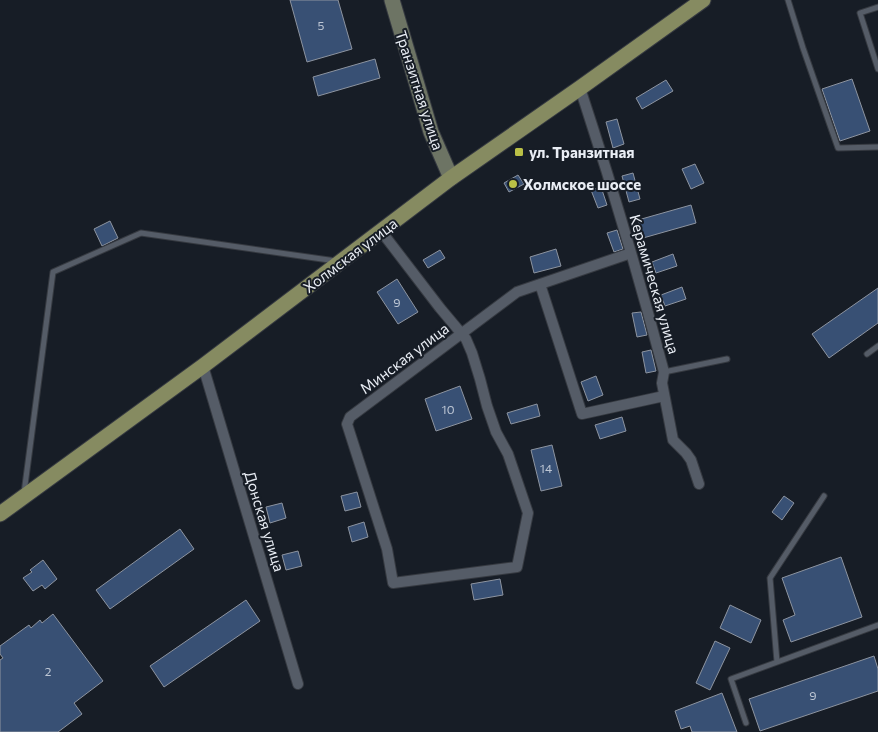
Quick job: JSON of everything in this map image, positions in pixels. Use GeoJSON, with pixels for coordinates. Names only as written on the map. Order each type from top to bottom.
{"type":"FeatureCollection","features":[{"type":"Feature","properties":{"kind":"main road","name":"Транзитная улица"},"geometry":{"type":"LineString","coordinates":[[392,0],[431,132],[451,178]]}},
{"type":"Feature","properties":{"kind":"main road","name":"Холмская улица"},"geometry":{"type":"LineString","coordinates":[[0,514],[203,366],[451,178],[580,88],[695,3]]}},
{"type":"Feature","properties":{"kind":"street","name":"Керамическая улица"},"geometry":{"type":"LineString","coordinates":[[580,88],[644,295],[664,372],[662,383],[673,440],[691,460],[699,484]]}},
{"type":"Feature","properties":{"kind":"street"},"geometry":{"type":"LineString","coordinates":[[381,231],[461,334]]}},
{"type":"Feature","properties":{"kind":"street","name":"Минская улица"},"geometry":{"type":"LineString","coordinates":[[461,334],[466,339],[472,353],[496,432],[508,454],[528,513],[517,567],[393,583],[387,549],[347,424],[350,417],[517,292],[632,253]]}},
{"type":"Feature","properties":{"kind":"street"},"geometry":{"type":"LineString","coordinates":[[540,284],[582,414],[664,396]]}},
{"type":"Feature","properties":{"kind":"street","name":"Донская улица"},"geometry":{"type":"LineString","coordinates":[[203,366],[298,684]]}},
{"type":"Feature","properties":{"kind":"lane"},"geometry":{"type":"LineString","coordinates":[[788,0],[802,48],[838,148],[878,147]]}},
{"type":"Feature","properties":{"kind":"lane"},"geometry":{"type":"LineString","coordinates":[[878,7],[860,13],[878,69]]}},
{"type":"Feature","properties":{"kind":"lane"},"geometry":{"type":"LineString","coordinates":[[24,496],[53,272],[141,233],[341,261]]}},
{"type":"Feature","properties":{"kind":"lane"},"geometry":{"type":"LineString","coordinates":[[868,354],[878,346]]}},
{"type":"Feature","properties":{"kind":"lane"},"geometry":{"type":"LineString","coordinates":[[664,372],[727,359]]}},
{"type":"Feature","properties":{"kind":"lane"},"geometry":{"type":"LineString","coordinates":[[777,662],[770,578],[824,496]]}},
{"type":"Feature","properties":{"kind":"lane"},"geometry":{"type":"LineString","coordinates":[[746,723],[731,679],[878,625]]}},
{"type":"Feature","properties":{"kind":"building"},"geometry":{"type":"Polygon","coordinates":[[[290,0],[338,0],[352,49],[307,62],[290,0]]]}},
{"type":"Feature","properties":{"kind":"building"},"geometry":{"type":"Polygon","coordinates":[[[375,59],[380,78],[318,96],[313,77],[375,59]]]}},
{"type":"Feature","properties":{"kind":"building"},"geometry":{"type":"Polygon","coordinates":[[[852,79],[870,131],[840,141],[822,89],[852,79]]]}},
{"type":"Feature","properties":{"kind":"building"},"geometry":{"type":"Polygon","coordinates":[[[666,80],[673,91],[642,109],[636,98],[666,80]]]}},
{"type":"Feature","properties":{"kind":"building"},"geometry":{"type":"Polygon","coordinates":[[[617,119],[624,144],[613,148],[606,122],[617,119]]]}},
{"type":"Feature","properties":{"kind":"building"},"geometry":{"type":"Polygon","coordinates":[[[695,164],[704,183],[691,189],[682,169],[695,164]]]}},
{"type":"Feature","properties":{"kind":"building"},"geometry":{"type":"Polygon","coordinates":[[[633,173],[640,199],[629,202],[622,176],[633,173]]]}},
{"type":"Feature","properties":{"kind":"building"},"geometry":{"type":"Polygon","coordinates":[[[518,175],[524,184],[509,192],[504,183],[518,175]]]}},
{"type":"Feature","properties":{"kind":"building"},"geometry":{"type":"Polygon","coordinates":[[[601,187],[607,205],[598,208],[591,190],[601,187]]]}},
{"type":"Feature","properties":{"kind":"building"},"geometry":{"type":"Polygon","coordinates":[[[691,205],[696,223],[643,238],[638,220],[691,205]]]}},
{"type":"Feature","properties":{"kind":"building"},"geometry":{"type":"Polygon","coordinates":[[[110,221],[118,238],[102,246],[94,229],[110,221]]]}},
{"type":"Feature","properties":{"kind":"building"},"geometry":{"type":"Polygon","coordinates":[[[617,230],[623,249],[614,252],[607,233],[617,230]]]}},
{"type":"Feature","properties":{"kind":"building"},"geometry":{"type":"Polygon","coordinates":[[[556,249],[561,266],[534,273],[530,257],[556,249]]]}},
{"type":"Feature","properties":{"kind":"building"},"geometry":{"type":"Polygon","coordinates":[[[440,250],[445,258],[428,268],[423,260],[440,250]]]}},
{"type":"Feature","properties":{"kind":"building"},"geometry":{"type":"Polygon","coordinates":[[[673,254],[677,266],[656,273],[652,262],[673,254]]]}},
{"type":"Feature","properties":{"kind":"building"},"geometry":{"type":"Polygon","coordinates":[[[397,279],[418,312],[398,324],[377,292],[397,279]]]}},
{"type":"Feature","properties":{"kind":"building"},"geometry":{"type":"Polygon","coordinates":[[[682,287],[686,299],[665,306],[661,295],[682,287]]]}},
{"type":"Feature","properties":{"kind":"building"},"geometry":{"type":"Polygon","coordinates":[[[878,288],[878,323],[829,358],[812,334],[878,288]]]}},
{"type":"Feature","properties":{"kind":"building"},"geometry":{"type":"Polygon","coordinates":[[[641,312],[647,335],[637,337],[632,313],[641,312]]]}},
{"type":"Feature","properties":{"kind":"building"},"geometry":{"type":"Polygon","coordinates":[[[651,350],[656,371],[646,373],[642,352],[651,350]]]}},
{"type":"Feature","properties":{"kind":"building"},"geometry":{"type":"Polygon","coordinates":[[[596,376],[603,395],[588,401],[581,382],[596,376]]]}},
{"type":"Feature","properties":{"kind":"building"},"geometry":{"type":"Polygon","coordinates":[[[460,386],[472,419],[436,431],[425,399],[460,386]]]}},
{"type":"Feature","properties":{"kind":"building"},"geometry":{"type":"Polygon","coordinates":[[[537,404],[540,416],[511,424],[507,413],[537,404]]]}},
{"type":"Feature","properties":{"kind":"building"},"geometry":{"type":"Polygon","coordinates":[[[622,417],[626,431],[600,439],[595,425],[622,417]]]}},
{"type":"Feature","properties":{"kind":"building"},"geometry":{"type":"Polygon","coordinates":[[[552,445],[562,486],[541,491],[531,450],[552,445]]]}},
{"type":"Feature","properties":{"kind":"building"},"geometry":{"type":"Polygon","coordinates":[[[357,492],[361,507],[345,511],[341,496],[357,492]]]}},
{"type":"Feature","properties":{"kind":"building"},"geometry":{"type":"Polygon","coordinates":[[[784,496],[794,503],[782,520],[772,512],[784,496]]]}},
{"type":"Feature","properties":{"kind":"building"},"geometry":{"type":"Polygon","coordinates":[[[282,503],[286,518],[270,523],[266,507],[282,503]]]}},
{"type":"Feature","properties":{"kind":"building"},"geometry":{"type":"Polygon","coordinates":[[[364,522],[368,537],[352,542],[348,527],[364,522]]]}},
{"type":"Feature","properties":{"kind":"building"},"geometry":{"type":"Polygon","coordinates":[[[180,529],[194,549],[110,609],[96,590],[180,529]]]}},
{"type":"Feature","properties":{"kind":"building"},"geometry":{"type":"Polygon","coordinates":[[[298,551],[302,566],[286,570],[282,555],[298,551]]]}},
{"type":"Feature","properties":{"kind":"building"},"geometry":{"type":"Polygon","coordinates":[[[841,557],[862,617],[791,642],[783,620],[795,615],[782,578],[841,557]]]}},
{"type":"Feature","properties":{"kind":"building"},"geometry":{"type":"Polygon","coordinates":[[[43,560],[57,579],[45,589],[42,585],[33,591],[23,578],[32,572],[30,570],[43,560]]]}},
{"type":"Feature","properties":{"kind":"building"},"geometry":{"type":"Polygon","coordinates":[[[500,579],[503,595],[474,600],[471,584],[500,579]]]}},
{"type":"Feature","properties":{"kind":"building"},"geometry":{"type":"Polygon","coordinates":[[[246,600],[260,621],[164,687],[150,666],[246,600]]]}},
{"type":"Feature","properties":{"kind":"building"},"geometry":{"type":"Polygon","coordinates":[[[730,605],[761,620],[751,643],[720,628],[730,605]]]}},
{"type":"Feature","properties":{"kind":"building"},"geometry":{"type":"Polygon","coordinates":[[[53,614],[103,681],[74,703],[82,714],[58,732],[0,732],[0,660],[3,658],[0,654],[0,646],[29,625],[31,628],[40,620],[42,623],[53,614]]]}},
{"type":"Feature","properties":{"kind":"building"},"geometry":{"type":"Polygon","coordinates":[[[715,641],[730,648],[710,690],[696,683],[715,641]]]}},
{"type":"Feature","properties":{"kind":"building"},"geometry":{"type":"Polygon","coordinates":[[[874,656],[878,669],[878,691],[760,731],[749,699],[874,656]]]}},
{"type":"Feature","properties":{"kind":"building"},"geometry":{"type":"Polygon","coordinates":[[[722,693],[737,732],[692,732],[690,726],[681,729],[675,711],[722,693]]]}},
{"type":"Feature","properties":{"kind":"place","name":"ул. Транзитная"},"geometry":{"type":"Point","coordinates":[519,152]}},
{"type":"Feature","properties":{"kind":"place","name":"Холмское шоссе"},"geometry":{"type":"Point","coordinates":[513,184]}}]}
